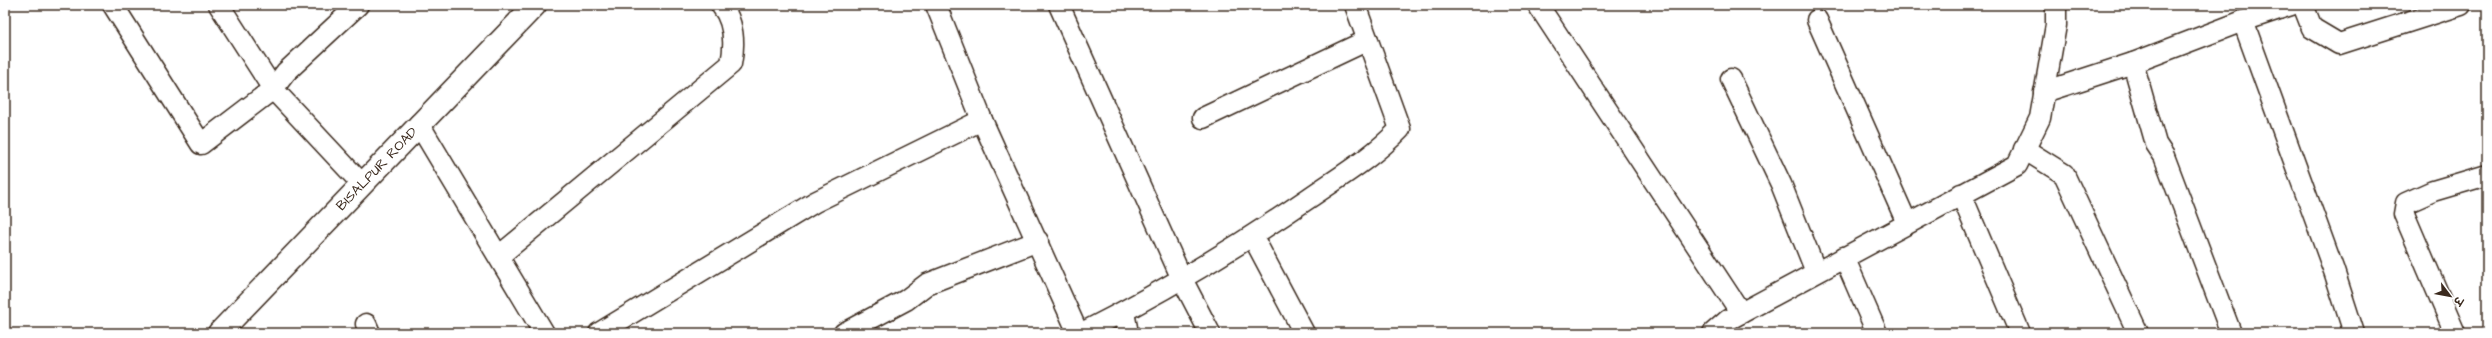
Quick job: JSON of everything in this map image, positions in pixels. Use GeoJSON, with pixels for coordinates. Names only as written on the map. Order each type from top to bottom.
{"type":"FeatureCollection","features":[{"type":"Feature","properties":{"kind":"main road","name":"BISALPUR ROAD"},"geometry":{"type":"LineString","coordinates":[[219,333],[535,5]]}},
{"type":"Feature","properties":{"kind":"street"},"geometry":{"type":"LineString","coordinates":[[113,5],[201,144],[273,89],[286,72],[345,9]]}},
{"type":"Feature","properties":{"kind":"street"},"geometry":{"type":"LineString","coordinates":[[218,5],[273,89],[362,184]]}},
{"type":"Feature","properties":{"kind":"street"},"geometry":{"type":"LineString","coordinates":[[499,256],[731,64],[735,44],[726,12],[721,5]]}},
{"type":"Feature","properties":{"kind":"street"},"geometry":{"type":"LineString","coordinates":[[936,5],[982,120],[1038,241],[1078,333]]}},
{"type":"Feature","properties":{"kind":"street"},"geometry":{"type":"LineString","coordinates":[[1059,5],[1182,279],[1210,333]]}},
{"type":"Feature","properties":{"kind":"street"},"geometry":{"type":"LineString","coordinates":[[1082,333],[1124,312],[1253,237],[1380,150],[1400,128],[1355,5]]}},
{"type":"Feature","properties":{"kind":"street"},"geometry":{"type":"LineString","coordinates":[[1538,5],[1741,313]]}},
{"type":"Feature","properties":{"kind":"street"},"geometry":{"type":"LineString","coordinates":[[1713,333],[1728,320],[2017,165],[2040,118],[2056,24],[2056,5]]}},
{"type":"Feature","properties":{"kind":"street"},"geometry":{"type":"LineString","coordinates":[[2044,92],[2133,63],[2243,21],[2291,5]]}},
{"type":"Feature","properties":{"kind":"street"},"geometry":{"type":"LineString","coordinates":[[2303,5],[2312,28],[2339,44],[2432,9],[2461,5]]}},
{"type":"Feature","properties":{"kind":"street"},"geometry":{"type":"LineString","coordinates":[[1818,20],[1907,223]]}},
{"type":"Feature","properties":{"kind":"street"},"geometry":{"type":"LineString","coordinates":[[2243,21],[2332,264],[2354,333]]}},
{"type":"Feature","properties":{"kind":"street"},"geometry":{"type":"LineString","coordinates":[[1204,118],[1368,40]]}},
{"type":"Feature","properties":{"kind":"street"},"geometry":{"type":"LineString","coordinates":[[2133,63],[2156,144],[2164,156],[2231,333]]}},
{"type":"Feature","properties":{"kind":"street"},"geometry":{"type":"LineString","coordinates":[[1731,79],[1781,184],[1816,272]]}},
{"type":"Feature","properties":{"kind":"street"},"geometry":{"type":"LineString","coordinates":[[599,333],[815,202],[982,120]]}},
{"type":"Feature","properties":{"kind":"street"},"geometry":{"type":"LineString","coordinates":[[419,124],[544,333]]}},
{"type":"Feature","properties":{"kind":"street"},"geometry":{"type":"LineString","coordinates":[[2024,149],[2064,174],[2138,333]]}},
{"type":"Feature","properties":{"kind":"street"},"geometry":{"type":"LineString","coordinates":[[2455,333],[2404,214],[2406,203],[2432,191],[2487,175]]}},
{"type":"Feature","properties":{"kind":"street"},"geometry":{"type":"LineString","coordinates":[[1961,194],[2020,333]]}},
{"type":"Feature","properties":{"kind":"street"},"geometry":{"type":"LineString","coordinates":[[1253,237],[1304,333]]}},
{"type":"Feature","properties":{"kind":"street"},"geometry":{"type":"LineString","coordinates":[[844,333],[906,300],[927,284],[1038,241]]}},
{"type":"Feature","properties":{"kind":"street"},"geometry":{"type":"LineString","coordinates":[[1844,257],[1877,333]]}},
{"type":"Feature","properties":{"kind":"street"},"geometry":{"type":"LineString","coordinates":[[1124,312],[1128,333]]}}]}
